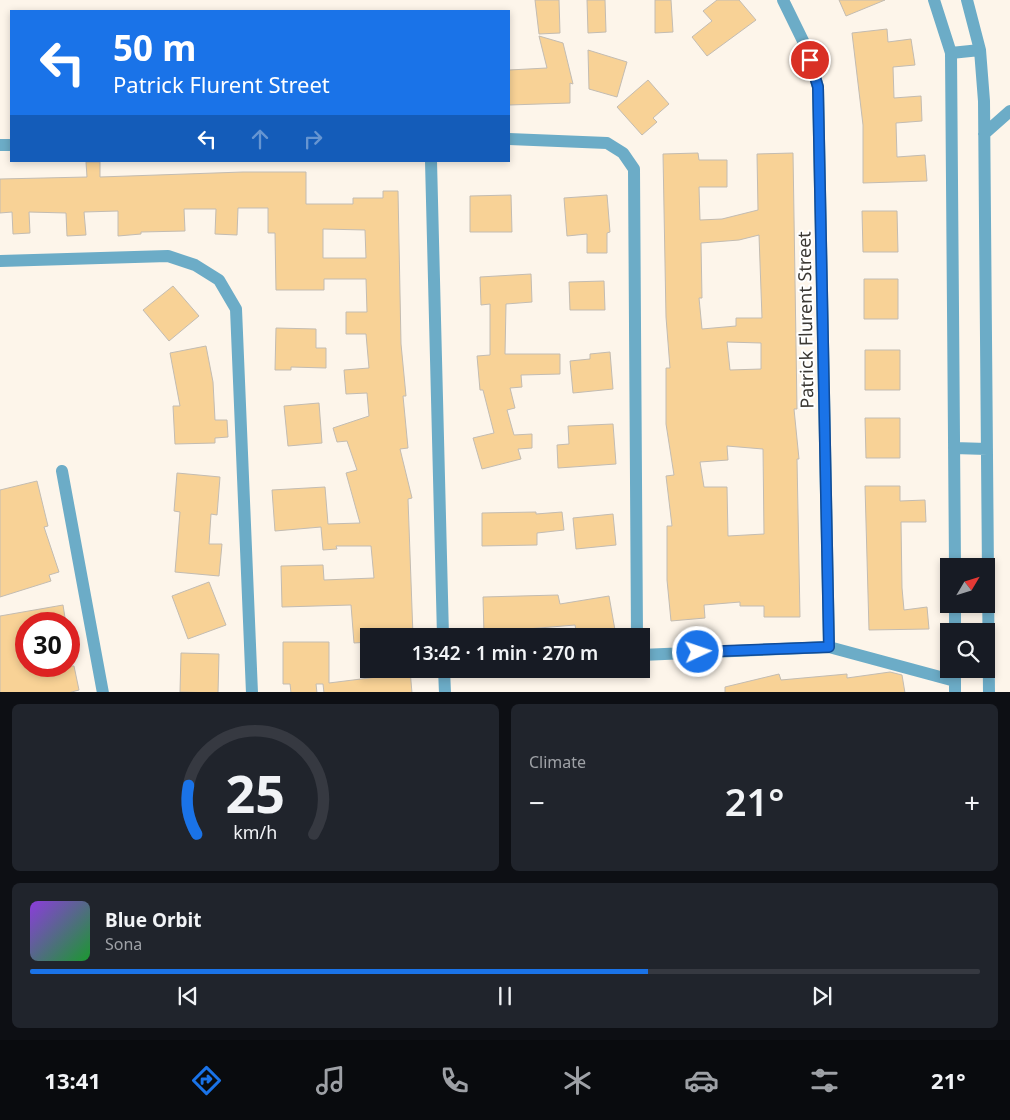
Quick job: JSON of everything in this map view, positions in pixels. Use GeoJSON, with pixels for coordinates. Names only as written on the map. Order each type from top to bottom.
{"type":"FeatureCollection","features":[{"type":"Feature","properties":{"kind":"street","name":"Patrick Flurent Street"},"geometry":{"type":"LineString","coordinates":[[783,0],[806,47],[818,87],[829,647]]}},
{"type":"Feature","properties":{"kind":"street"},"geometry":{"type":"LineString","coordinates":[[934,0],[951,53],[954,558]]}},
{"type":"Feature","properties":{"kind":"street"},"geometry":{"type":"LineString","coordinates":[[967,0],[980,50],[984,134],[990,692]]}},
{"type":"Feature","properties":{"kind":"street"},"geometry":{"type":"LineString","coordinates":[[951,53],[980,50]]}},
{"type":"Feature","properties":{"kind":"street"},"geometry":{"type":"LineString","coordinates":[[984,134],[1010,111]]}},
{"type":"Feature","properties":{"kind":"street"},"geometry":{"type":"LineString","coordinates":[[510,139],[607,143],[623,153],[634,169],[637,628]]}},
{"type":"Feature","properties":{"kind":"street"},"geometry":{"type":"LineString","coordinates":[[431,162],[443,628]]}},
{"type":"Feature","properties":{"kind":"street"},"geometry":{"type":"LineString","coordinates":[[0,261],[168,256],[195,265],[219,280],[236,309],[252,692]]}},
{"type":"Feature","properties":{"kind":"street"},"geometry":{"type":"LineString","coordinates":[[954,448],[987,449]]}},
{"type":"Feature","properties":{"kind":"street"},"geometry":{"type":"LineString","coordinates":[[62,471],[103,692]]}},
{"type":"Feature","properties":{"kind":"street"},"geometry":{"type":"LineString","coordinates":[[650,655],[829,647],[955,681]]}},
{"type":"Feature","properties":{"kind":"street"},"geometry":{"type":"LineString","coordinates":[[444,678],[445,692]]}},
{"type":"Feature","properties":{"kind":"building"},"geometry":{"type":"Polygon","coordinates":[[[535,0],[559,0],[560,33],[539,34],[535,0]]]}},
{"type":"Feature","properties":{"kind":"building"},"geometry":{"type":"Polygon","coordinates":[[[587,0],[605,0],[606,32],[588,33],[587,0]]]}},
{"type":"Feature","properties":{"kind":"building"},"geometry":{"type":"Polygon","coordinates":[[[655,0],[671,0],[673,32],[655,33],[655,0]]]}},
{"type":"Feature","properties":{"kind":"building"},"geometry":{"type":"Polygon","coordinates":[[[717,0],[739,0],[756,20],[707,56],[692,37],[712,21],[703,11],[717,0]]]}},
{"type":"Feature","properties":{"kind":"building"},"geometry":{"type":"Polygon","coordinates":[[[839,0],[885,0],[846,16],[839,0]]]}},
{"type":"Feature","properties":{"kind":"building"},"geometry":{"type":"Polygon","coordinates":[[[887,29],[888,42],[911,39],[915,65],[893,67],[894,98],[921,96],[922,121],[896,123],[897,157],[925,155],[927,181],[863,183],[863,125],[852,33],[887,29]]]}},
{"type":"Feature","properties":{"kind":"building"},"geometry":{"type":"Polygon","coordinates":[[[539,36],[563,43],[573,84],[570,83],[570,103],[510,105],[510,70],[547,68],[539,36]]]}},
{"type":"Feature","properties":{"kind":"building"},"geometry":{"type":"Polygon","coordinates":[[[588,50],[627,62],[617,97],[589,89],[588,50]]]}},
{"type":"Feature","properties":{"kind":"building"},"geometry":{"type":"Polygon","coordinates":[[[648,80],[669,104],[653,118],[657,122],[642,135],[617,107],[648,80]]]}},
{"type":"Feature","properties":{"kind":"building"},"geometry":{"type":"Polygon","coordinates":[[[698,153],[699,160],[727,160],[727,187],[699,187],[700,220],[722,219],[758,210],[757,154],[793,153],[797,409],[794,409],[799,459],[797,459],[800,617],[764,617],[764,606],[740,606],[740,602],[704,605],[705,618],[671,621],[667,580],[667,526],[672,526],[666,476],[674,475],[666,424],[666,368],[670,368],[666,317],[663,154],[698,153]],[[759,235],[739,240],[701,243],[702,298],[699,298],[702,329],[736,326],[736,318],[762,318],[759,235]],[[727,342],[730,370],[761,369],[761,343],[727,342]],[[727,446],[728,460],[700,462],[704,487],[727,487],[728,536],[764,534],[763,449],[727,446]]]}},
{"type":"Feature","properties":{"kind":"building"},"geometry":{"type":"Polygon","coordinates":[[[86,162],[100,162],[100,177],[243,172],[306,172],[306,204],[353,204],[353,198],[383,198],[383,191],[398,191],[401,344],[406,396],[403,396],[408,448],[400,449],[412,498],[408,499],[413,628],[360,628],[360,643],[354,643],[351,605],[282,607],[281,566],[323,565],[324,580],[374,578],[371,546],[336,546],[337,549],[323,550],[321,527],[275,531],[272,490],[325,487],[328,524],[360,523],[346,473],[357,470],[347,441],[337,442],[333,428],[369,416],[367,393],[346,394],[344,370],[369,368],[366,334],[346,334],[346,312],[367,312],[366,279],[324,279],[324,290],[276,290],[275,233],[268,233],[268,208],[238,208],[237,235],[215,234],[216,209],[184,209],[185,231],[141,232],[141,234],[118,236],[118,211],[84,212],[86,235],[67,236],[66,213],[29,212],[30,233],[13,234],[12,212],[0,213],[0,179],[87,177],[86,162]],[[323,229],[323,258],[366,258],[365,230],[323,229]]]}},
{"type":"Feature","properties":{"kind":"building"},"geometry":{"type":"Polygon","coordinates":[[[511,195],[512,232],[470,232],[470,196],[511,195]]]}},
{"type":"Feature","properties":{"kind":"building"},"geometry":{"type":"Polygon","coordinates":[[[607,195],[610,232],[607,233],[607,253],[587,253],[587,234],[567,236],[564,198],[607,195]]]}},
{"type":"Feature","properties":{"kind":"building"},"geometry":{"type":"Polygon","coordinates":[[[862,211],[897,211],[898,252],[863,252],[862,211]]]}},
{"type":"Feature","properties":{"kind":"building"},"geometry":{"type":"Polygon","coordinates":[[[531,274],[532,302],[506,304],[505,354],[560,354],[560,374],[521,375],[522,387],[510,388],[515,408],[507,410],[514,435],[532,434],[532,448],[518,449],[521,459],[482,469],[473,438],[494,433],[483,390],[480,390],[477,356],[490,355],[490,304],[481,305],[480,277],[531,274]]]}},
{"type":"Feature","properties":{"kind":"building"},"geometry":{"type":"Polygon","coordinates":[[[864,279],[898,279],[898,319],[864,319],[864,279]]]}},
{"type":"Feature","properties":{"kind":"building"},"geometry":{"type":"Polygon","coordinates":[[[604,281],[605,310],[570,310],[569,282],[604,281]]]}},
{"type":"Feature","properties":{"kind":"building"},"geometry":{"type":"Polygon","coordinates":[[[173,286],[199,316],[169,341],[143,310],[173,286]]]}},
{"type":"Feature","properties":{"kind":"building"},"geometry":{"type":"Polygon","coordinates":[[[276,328],[316,329],[316,348],[326,348],[326,368],[291,367],[291,370],[275,370],[276,328]]]}},
{"type":"Feature","properties":{"kind":"building"},"geometry":{"type":"Polygon","coordinates":[[[206,346],[213,382],[215,420],[227,420],[228,437],[215,438],[215,443],[175,444],[173,406],[180,406],[170,353],[206,346]]]}},
{"type":"Feature","properties":{"kind":"building"},"geometry":{"type":"Polygon","coordinates":[[[865,350],[900,350],[900,390],[865,390],[865,350]]]}},
{"type":"Feature","properties":{"kind":"building"},"geometry":{"type":"Polygon","coordinates":[[[610,352],[613,389],[573,393],[570,361],[590,359],[590,354],[610,352]]]}},
{"type":"Feature","properties":{"kind":"building"},"geometry":{"type":"Polygon","coordinates":[[[319,403],[322,443],[288,446],[284,406],[319,403]]]}},
{"type":"Feature","properties":{"kind":"building"},"geometry":{"type":"Polygon","coordinates":[[[865,418],[900,418],[900,458],[866,458],[865,418]]]}},
{"type":"Feature","properties":{"kind":"building"},"geometry":{"type":"Polygon","coordinates":[[[613,424],[616,464],[558,468],[557,445],[569,444],[568,426],[613,424]]]}},
{"type":"Feature","properties":{"kind":"building"},"geometry":{"type":"Polygon","coordinates":[[[177,473],[220,477],[217,515],[211,514],[209,544],[222,544],[219,576],[175,572],[180,512],[174,511],[177,473]]]}},
{"type":"Feature","properties":{"kind":"building"},"geometry":{"type":"Polygon","coordinates":[[[37,481],[48,526],[44,527],[59,572],[49,575],[51,581],[0,597],[0,490],[37,481]]]}},
{"type":"Feature","properties":{"kind":"building"},"geometry":{"type":"Polygon","coordinates":[[[865,486],[900,486],[900,501],[925,500],[926,522],[901,522],[902,588],[904,610],[927,607],[929,629],[869,630],[865,486]]]}},
{"type":"Feature","properties":{"kind":"building"},"geometry":{"type":"Polygon","coordinates":[[[536,512],[536,514],[562,512],[564,530],[537,533],[537,545],[482,546],[482,513],[536,512]]]}},
{"type":"Feature","properties":{"kind":"building"},"geometry":{"type":"Polygon","coordinates":[[[613,514],[616,545],[576,549],[573,518],[613,514]]]}},
{"type":"Feature","properties":{"kind":"building"},"geometry":{"type":"Polygon","coordinates":[[[209,582],[226,625],[188,639],[172,596],[209,582]]]}},
{"type":"Feature","properties":{"kind":"building"},"geometry":{"type":"Polygon","coordinates":[[[558,595],[560,604],[609,596],[615,628],[576,628],[575,625],[539,628],[484,628],[483,597],[558,595]]]}},
{"type":"Feature","properties":{"kind":"building"},"geometry":{"type":"Polygon","coordinates":[[[63,605],[64,612],[23,612],[63,605]]]}},
{"type":"Feature","properties":{"kind":"building"},"geometry":{"type":"Polygon","coordinates":[[[15,613],[15,677],[76,677],[79,690],[72,692],[0,692],[0,616],[15,613]]]}},
{"type":"Feature","properties":{"kind":"building"},"geometry":{"type":"Polygon","coordinates":[[[283,642],[329,642],[329,683],[369,678],[411,678],[412,692],[324,692],[323,684],[316,684],[317,692],[291,692],[290,684],[283,684],[283,642]]]}},
{"type":"Feature","properties":{"kind":"building"},"geometry":{"type":"Polygon","coordinates":[[[181,653],[219,654],[218,692],[180,692],[181,653]]]}},
{"type":"Feature","properties":{"kind":"building"},"geometry":{"type":"Polygon","coordinates":[[[890,672],[902,675],[905,692],[725,692],[725,687],[779,674],[781,680],[847,674],[847,678],[890,672]]]}},
{"type":"Feature","properties":{"kind":"route"},"geometry":{"type":"LineString","coordinates":[[698,652],[829,647],[818,87],[810,60]]}}]}
